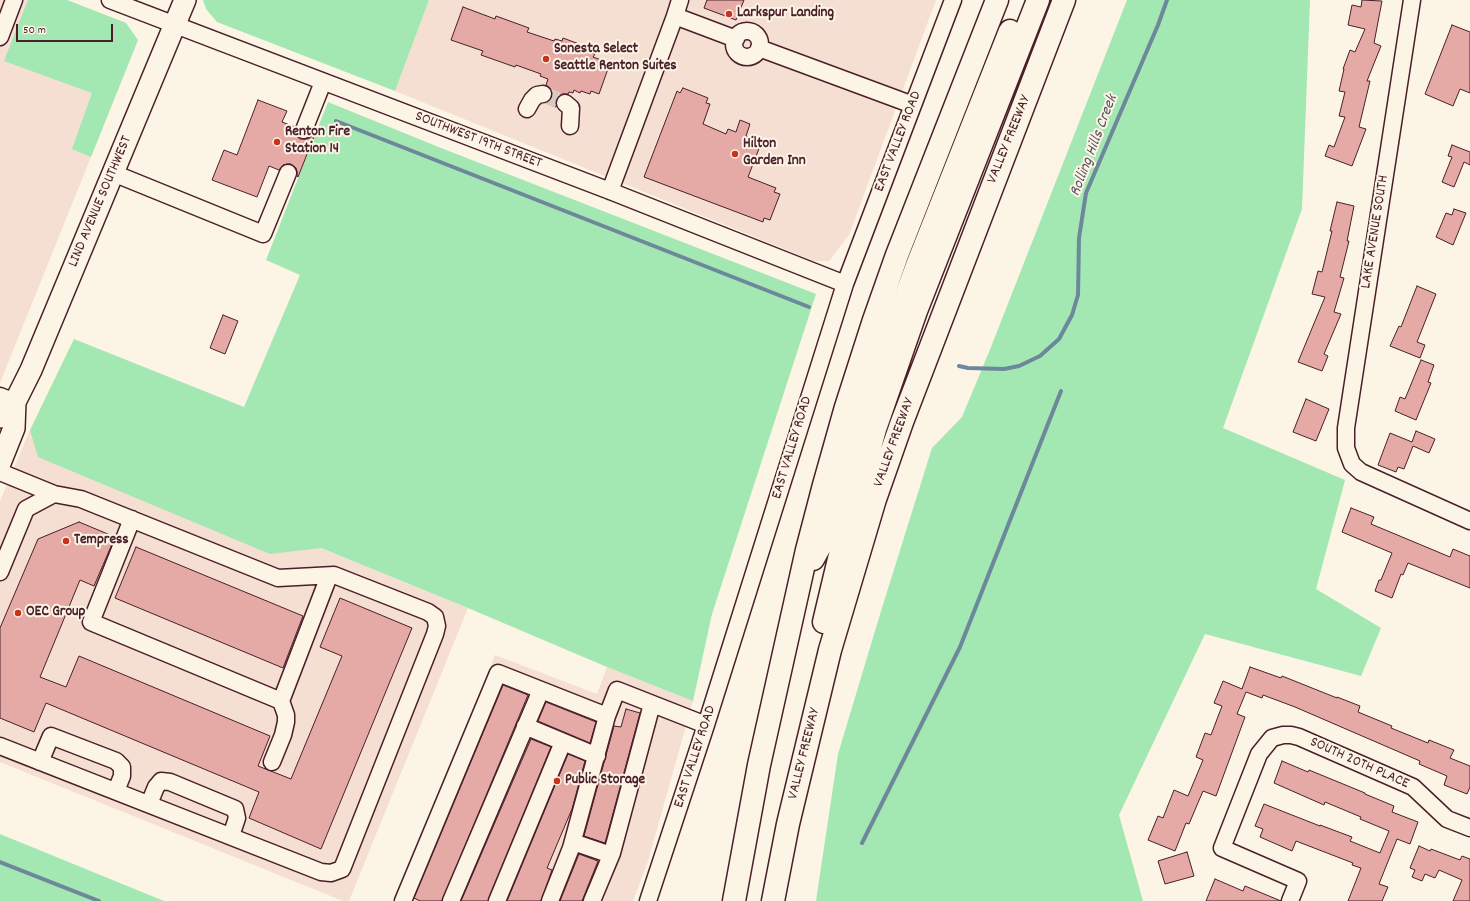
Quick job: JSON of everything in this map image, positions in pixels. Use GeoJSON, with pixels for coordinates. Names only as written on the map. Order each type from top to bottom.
{"type":"FeatureCollection","features":[{"type":"Feature","properties":{"kind":"highway"},"geometry":{"type":"LineString","coordinates":[[734,901],[759,765],[799,587],[824,484],[846,407],[897,255],[997,0]]}},
{"type":"Feature","properties":{"kind":"highway"},"geometry":{"type":"LineString","coordinates":[[799,587],[829,530],[857,429],[877,371],[1022,0]]}},
{"type":"Feature","properties":{"kind":"highway"},"geometry":{"type":"LineString","coordinates":[[788,824],[783,802],[799,722],[839,559],[876,429],[916,311],[1038,0]]}},
{"type":"Feature","properties":{"kind":"highway","name":"VALLEY FREEWAY"},"geometry":{"type":"LineString","coordinates":[[773,901],[788,824],[830,650],[875,499],[902,422],[1064,0]]}},
{"type":"Feature","properties":{"kind":"highway"},"geometry":{"type":"LineString","coordinates":[[1005,156],[1023,126],[1073,0]]}},
{"type":"Feature","properties":{"kind":"main road","name":"LIND AVENUE SOUTHWEST"},"geometry":{"type":"LineString","coordinates":[[0,416],[8,399],[31,370],[185,0]]}},
{"type":"Feature","properties":{"kind":"main road","name":"LIND AVENUE SOUTHWEST"},"geometry":{"type":"LineString","coordinates":[[0,463],[14,428],[8,399]]}},
{"type":"Feature","properties":{"kind":"street"},"geometry":{"type":"LineString","coordinates":[[0,37],[14,0]]}},
{"type":"Feature","properties":{"kind":"street","name":"SOUTHWEST 19TH STREET"},"geometry":{"type":"LineString","coordinates":[[110,0],[610,191],[845,284]]}},
{"type":"Feature","properties":{"kind":"street"},"geometry":{"type":"LineString","coordinates":[[610,191],[680,0]]}},
{"type":"Feature","properties":{"kind":"street","name":"EAST VALLEY ROAD"},"geometry":{"type":"LineString","coordinates":[[648,901],[706,724],[845,284],[953,0]]}},
{"type":"Feature","properties":{"kind":"street","name":"LAKE AVENUE SOUTH"},"geometry":{"type":"LineString","coordinates":[[1412,0],[1346,428],[1346,448],[1352,464],[1361,472],[1470,521]]}},
{"type":"Feature","properties":{"kind":"street"},"geometry":{"type":"LineString","coordinates":[[675,16],[736,39],[735,42],[737,50],[743,56],[751,56],[760,48],[913,105]]}},
{"type":"Feature","properties":{"kind":"street"},"geometry":{"type":"LineString","coordinates":[[304,130],[323,82]]}},
{"type":"Feature","properties":{"kind":"street"},"geometry":{"type":"LineString","coordinates":[[527,109],[537,95],[543,94]]}},
{"type":"Feature","properties":{"kind":"street"},"geometry":{"type":"LineString","coordinates":[[565,103],[571,108],[570,126]]}},
{"type":"Feature","properties":{"kind":"street"},"geometry":{"type":"LineString","coordinates":[[113,173],[263,234],[288,173]]}},
{"type":"Feature","properties":{"kind":"street"},"geometry":{"type":"LineString","coordinates":[[0,472],[54,494],[81,499],[278,578],[334,575],[428,612],[435,618],[437,626],[342,869],[331,873],[321,872],[0,746]]}},
{"type":"Feature","properties":{"kind":"street"},"geometry":{"type":"LineString","coordinates":[[0,572],[26,509],[54,494]]}},
{"type":"Feature","properties":{"kind":"street"},"geometry":{"type":"LineString","coordinates":[[132,519],[91,622],[281,701]]}},
{"type":"Feature","properties":{"kind":"street"},"geometry":{"type":"LineString","coordinates":[[272,762],[283,735],[286,722],[286,715],[281,701],[329,576]]}},
{"type":"Feature","properties":{"kind":"street"},"geometry":{"type":"LineString","coordinates":[[403,901],[498,673],[607,716]]}},
{"type":"Feature","properties":{"kind":"street"},"geometry":{"type":"LineString","coordinates":[[451,901],[541,690]]}},
{"type":"Feature","properties":{"kind":"street"},"geometry":{"type":"LineString","coordinates":[[550,901],[573,842],[607,716],[617,690],[706,724]]}},
{"type":"Feature","properties":{"kind":"street"},"geometry":{"type":"LineString","coordinates":[[592,901],[611,855],[652,704]]}},
{"type":"Feature","properties":{"kind":"street"},"geometry":{"type":"LineString","coordinates":[[525,726],[596,756]]}},
{"type":"Feature","properties":{"kind":"street","name":"SOUTH 20TH PLACE"},"geometry":{"type":"LineString","coordinates":[[1290,901],[1298,881],[1222,848],[1259,754],[1272,738],[1283,735],[1299,737],[1413,787],[1447,819],[1470,828]]}},
{"type":"Feature","properties":{"kind":"street"},"geometry":{"type":"LineString","coordinates":[[40,762],[51,736],[65,741],[116,761],[122,767],[122,776],[116,791]]}},
{"type":"Feature","properties":{"kind":"street"},"geometry":{"type":"LineString","coordinates":[[498,901],[563,742]]}},
{"type":"Feature","properties":{"kind":"street"},"geometry":{"type":"LineString","coordinates":[[149,804],[156,787],[161,781],[170,782],[235,809],[237,818],[230,836]]}},
{"type":"Feature","properties":{"kind":"street"},"geometry":{"type":"LineString","coordinates":[[573,842],[611,855]]}},
{"type":"Feature","properties":{"kind":"shaded area"},"geometry":{"type":"Polygon","coordinates":[[[0,0],[67,0],[126,23],[138,40],[0,383],[0,0]]]}},
{"type":"Feature","properties":{"kind":"shaded area"},"geometry":{"type":"Polygon","coordinates":[[[429,0],[936,0],[849,235],[829,261],[814,261],[395,91],[429,0]]]}},
{"type":"Feature","properties":{"kind":"shaded area"},"geometry":{"type":"Polygon","coordinates":[[[30,430],[468,608],[349,901],[343,901],[0,762],[0,501],[30,430]]]}},
{"type":"Feature","properties":{"kind":"shaded area","name":"Public Storage"},"geometry":{"type":"Polygon","coordinates":[[[495,655],[597,694],[607,667],[693,701],[648,861],[633,901],[394,901],[495,655]]]}},
{"type":"Feature","properties":{"kind":"green space"},"geometry":{"type":"Polygon","coordinates":[[[28,0],[67,0],[126,23],[138,40],[91,157],[72,149],[92,93],[4,61],[28,0]]]}},
{"type":"Feature","properties":{"kind":"green space"},"geometry":{"type":"Polygon","coordinates":[[[203,0],[429,0],[395,91],[217,22],[206,9],[203,0]]]}},
{"type":"Feature","properties":{"kind":"green space"},"geometry":{"type":"Polygon","coordinates":[[[1127,0],[1310,0],[1302,209],[1223,428],[1345,480],[1316,589],[1381,628],[1361,676],[1205,634],[1119,815],[1143,901],[816,901],[838,754],[932,448],[962,417],[991,347],[1127,0]]]}},
{"type":"Feature","properties":{"kind":"green space"},"geometry":{"type":"Polygon","coordinates":[[[328,102],[441,148],[816,294],[712,614],[693,701],[607,667],[321,548],[270,554],[38,457],[30,430],[74,339],[244,407],[300,275],[266,260],[328,102]]]}},
{"type":"Feature","properties":{"kind":"green space"},"geometry":{"type":"Polygon","coordinates":[[[0,834],[164,901],[0,901],[0,834]]]}},
{"type":"Feature","properties":{"kind":"building","name":"Larkspur Landing"},"geometry":{"type":"Polygon","coordinates":[[[707,0],[744,0],[736,20],[704,8],[707,0]]]}},
{"type":"Feature","properties":{"kind":"building"},"geometry":{"type":"Polygon","coordinates":[[[1362,0],[1382,1],[1374,43],[1381,46],[1367,81],[1370,81],[1359,127],[1366,129],[1352,166],[1325,156],[1329,145],[1334,147],[1345,117],[1339,116],[1345,92],[1339,91],[1343,69],[1350,50],[1355,52],[1365,29],[1348,25],[1352,5],[1361,7],[1362,0]]]}},
{"type":"Feature","properties":{"kind":"building","name":"Sonesta Select Seattle Renton Suites"},"geometry":{"type":"Polygon","coordinates":[[[463,7],[495,19],[496,16],[529,28],[527,32],[554,41],[555,39],[562,41],[563,38],[587,47],[585,50],[595,54],[593,57],[604,61],[603,64],[609,66],[599,94],[591,91],[590,94],[581,91],[580,93],[574,90],[573,93],[569,92],[568,94],[562,94],[558,97],[556,107],[546,103],[552,98],[552,92],[546,85],[548,79],[540,76],[541,74],[481,55],[483,51],[451,40],[463,7]]]}},
{"type":"Feature","properties":{"kind":"building"},"geometry":{"type":"Polygon","coordinates":[[[1452,25],[1470,32],[1470,93],[1460,89],[1453,106],[1425,94],[1452,25]]]}},
{"type":"Feature","properties":{"kind":"building","name":"Hilton Garden Inn"},"geometry":{"type":"Polygon","coordinates":[[[683,88],[708,98],[706,103],[710,104],[703,124],[726,134],[728,129],[736,132],[740,120],[750,124],[746,136],[752,138],[751,143],[760,146],[748,177],[776,188],[774,192],[780,194],[770,220],[764,218],[763,222],[644,177],[677,91],[680,93],[683,88]]]}},
{"type":"Feature","properties":{"kind":"building","name":"Renton Fire Station 14"},"geometry":{"type":"Polygon","coordinates":[[[258,100],[287,111],[282,122],[295,127],[296,136],[300,139],[310,138],[313,134],[315,134],[298,177],[296,168],[291,164],[283,165],[279,170],[269,166],[257,197],[212,180],[224,150],[237,155],[258,100]]]}},
{"type":"Feature","properties":{"kind":"building"},"geometry":{"type":"Polygon","coordinates":[[[1452,145],[1470,152],[1470,165],[1464,162],[1454,187],[1442,182],[1452,157],[1448,156],[1452,145]]]}},
{"type":"Feature","properties":{"kind":"building"},"geometry":{"type":"Polygon","coordinates":[[[1337,202],[1354,206],[1347,241],[1349,241],[1340,277],[1344,278],[1334,312],[1341,314],[1324,354],[1328,356],[1322,371],[1298,362],[1325,297],[1312,294],[1318,271],[1322,272],[1337,202]]]}},
{"type":"Feature","properties":{"kind":"building"},"geometry":{"type":"Polygon","coordinates":[[[1454,209],[1466,213],[1453,245],[1436,237],[1446,213],[1452,215],[1454,209]]]}},
{"type":"Feature","properties":{"kind":"building"},"geometry":{"type":"Polygon","coordinates":[[[1417,286],[1436,294],[1417,342],[1425,345],[1420,358],[1390,346],[1399,326],[1401,327],[1417,286]]]}},
{"type":"Feature","properties":{"kind":"building"},"geometry":{"type":"Polygon","coordinates":[[[223,315],[238,321],[225,354],[210,348],[223,315]]]}},
{"type":"Feature","properties":{"kind":"building"},"geometry":{"type":"Polygon","coordinates":[[[1421,360],[1434,365],[1428,382],[1431,383],[1416,420],[1395,411],[1400,397],[1405,399],[1421,360]]]}},
{"type":"Feature","properties":{"kind":"building"},"geometry":{"type":"Polygon","coordinates":[[[1306,399],[1329,409],[1316,441],[1293,432],[1306,399]]]}},
{"type":"Feature","properties":{"kind":"building"},"geometry":{"type":"Polygon","coordinates":[[[1416,431],[1435,439],[1429,453],[1413,446],[1404,469],[1398,467],[1396,472],[1378,465],[1390,433],[1412,442],[1416,431]]]}},
{"type":"Feature","properties":{"kind":"building"},"geometry":{"type":"Polygon","coordinates":[[[1351,508],[1374,517],[1371,524],[1450,557],[1453,549],[1470,556],[1470,588],[1408,563],[1403,575],[1401,574],[1392,598],[1375,591],[1392,553],[1342,532],[1351,508]]]}},
{"type":"Feature","properties":{"kind":"building"},"geometry":{"type":"Polygon","coordinates":[[[79,522],[115,537],[94,586],[80,580],[40,677],[66,687],[79,656],[270,736],[258,766],[291,779],[342,656],[320,647],[340,598],[412,628],[321,849],[249,818],[259,792],[46,703],[34,732],[0,718],[0,628],[38,539],[79,522]]]}},
{"type":"Feature","properties":{"kind":"building"},"geometry":{"type":"Polygon","coordinates":[[[136,547],[303,616],[283,668],[115,598],[136,547]]]}},
{"type":"Feature","properties":{"kind":"building"},"geometry":{"type":"Polygon","coordinates":[[[1250,667],[1281,678],[1282,676],[1360,706],[1358,712],[1392,726],[1391,728],[1428,743],[1429,740],[1454,750],[1450,758],[1470,766],[1470,787],[1467,794],[1444,785],[1447,776],[1419,764],[1420,761],[1295,707],[1263,695],[1262,698],[1246,692],[1237,714],[1245,717],[1216,796],[1203,791],[1189,824],[1186,823],[1175,851],[1148,840],[1158,816],[1163,818],[1174,790],[1188,796],[1203,760],[1196,757],[1205,733],[1211,735],[1222,706],[1214,703],[1223,681],[1242,689],[1250,667]]]}},
{"type":"Feature","properties":{"kind":"building"},"geometry":{"type":"Polygon","coordinates":[[[503,685],[528,695],[442,901],[420,901],[414,898],[503,685]]]}},
{"type":"Feature","properties":{"kind":"building"},"geometry":{"type":"Polygon","coordinates":[[[546,702],[596,722],[590,743],[538,721],[546,702]]]}},
{"type":"Feature","properties":{"kind":"building"},"geometry":{"type":"Polygon","coordinates":[[[626,709],[640,713],[605,843],[584,836],[614,726],[621,727],[626,709]]]}},
{"type":"Feature","properties":{"kind":"building"},"geometry":{"type":"Polygon","coordinates":[[[531,739],[551,747],[488,901],[461,901],[531,739]]]}},
{"type":"Feature","properties":{"kind":"building"},"geometry":{"type":"Polygon","coordinates":[[[568,754],[585,761],[572,809],[547,868],[552,870],[541,901],[507,901],[568,754]]]}},
{"type":"Feature","properties":{"kind":"building"},"geometry":{"type":"Polygon","coordinates":[[[1282,761],[1308,772],[1309,770],[1394,806],[1392,812],[1418,822],[1410,844],[1397,839],[1379,884],[1388,887],[1382,901],[1348,901],[1361,868],[1352,865],[1353,863],[1296,841],[1292,851],[1260,837],[1263,829],[1255,826],[1264,804],[1352,837],[1350,841],[1380,853],[1389,831],[1360,819],[1361,817],[1325,802],[1324,805],[1274,783],[1282,761]]]}},
{"type":"Feature","properties":{"kind":"building"},"geometry":{"type":"Polygon","coordinates":[[[1419,846],[1460,860],[1462,856],[1470,859],[1470,901],[1453,901],[1462,880],[1439,870],[1435,878],[1425,874],[1422,881],[1412,877],[1415,870],[1410,868],[1419,846]]]}},
{"type":"Feature","properties":{"kind":"building"},"geometry":{"type":"Polygon","coordinates":[[[1187,852],[1194,876],[1165,884],[1158,861],[1187,852]]]}},
{"type":"Feature","properties":{"kind":"building"},"geometry":{"type":"Polygon","coordinates":[[[579,854],[598,861],[582,901],[560,901],[579,854]]]}},
{"type":"Feature","properties":{"kind":"building"},"geometry":{"type":"Polygon","coordinates":[[[1215,879],[1243,891],[1245,886],[1281,901],[1206,901],[1215,879]]]}},
{"type":"Feature","properties":{"kind":"waterway","name":"Rolling Hills Creek"},"geometry":{"type":"LineString","coordinates":[[959,366],[968,368],[1004,369],[1019,366],[1040,356],[1059,339],[1072,315],[1078,295],[1079,238],[1086,193],[1158,25],[1167,0]]}},
{"type":"Feature","properties":{"kind":"waterway"},"geometry":{"type":"LineString","coordinates":[[336,121],[809,307]]}},
{"type":"Feature","properties":{"kind":"waterway"},"geometry":{"type":"LineString","coordinates":[[862,843],[960,647],[1061,391]]}},
{"type":"Feature","properties":{"kind":"waterway"},"geometry":{"type":"LineString","coordinates":[[0,862],[99,901]]}},
{"type":"Feature","properties":{"kind":"tunnel"},"geometry":{"type":"LineString","coordinates":[[543,94],[565,103]]}},
{"type":"Feature","properties":{"kind":"place","name":"Larkspur Landing"},"geometry":{"type":"Point","coordinates":[729,14]}},
{"type":"Feature","properties":{"kind":"place","name":"Sonesta Select Seattle Renton Suites"},"geometry":{"type":"Point","coordinates":[546,59]}},
{"type":"Feature","properties":{"kind":"place","name":"Renton Fire Station 14"},"geometry":{"type":"Point","coordinates":[277,142]}},
{"type":"Feature","properties":{"kind":"place","name":"Hilton Garden Inn"},"geometry":{"type":"Point","coordinates":[735,154]}},
{"type":"Feature","properties":{"kind":"place","name":"Tempress"},"geometry":{"type":"Point","coordinates":[66,541]}},
{"type":"Feature","properties":{"kind":"place","name":"OEC Group"},"geometry":{"type":"Point","coordinates":[18,613]}},
{"type":"Feature","properties":{"kind":"place","name":"Public Storage"},"geometry":{"type":"Point","coordinates":[557,781]}}]}
